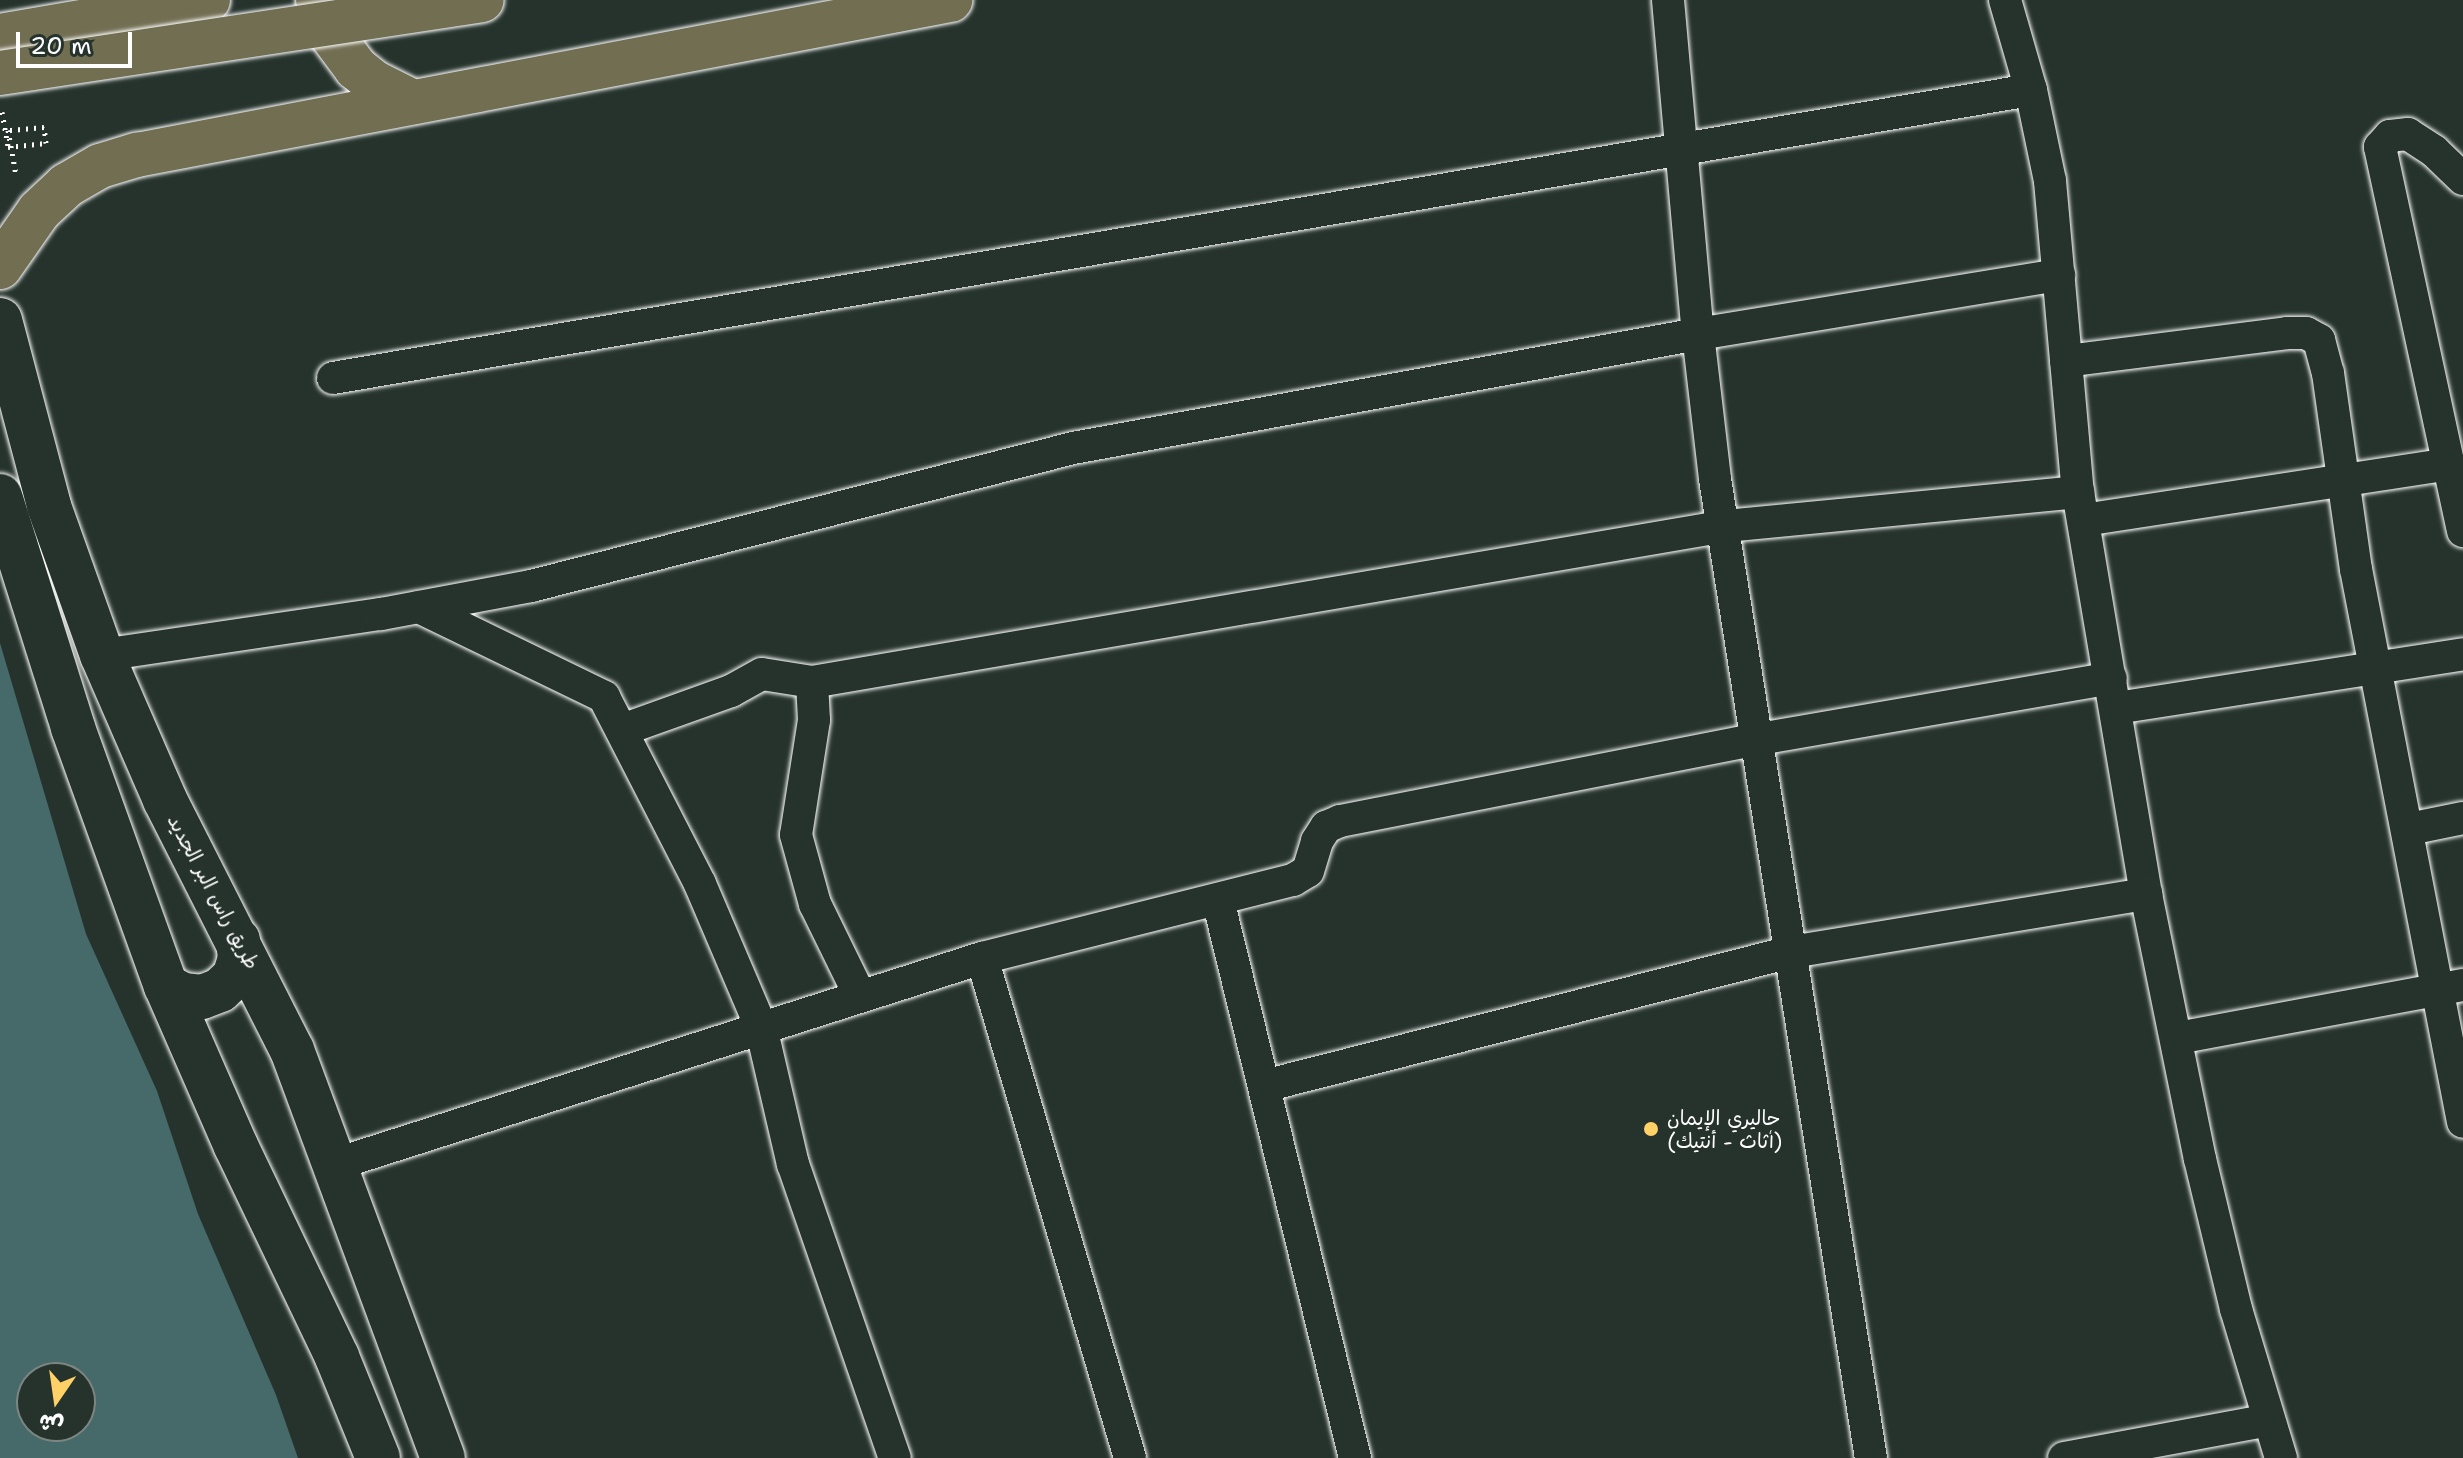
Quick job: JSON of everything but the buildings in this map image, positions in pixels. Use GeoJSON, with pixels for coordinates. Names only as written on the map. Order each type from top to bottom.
{"type":"FeatureCollection","features":[{"type":"Feature","properties":{"kind":"highway"},"geometry":{"type":"LineString","coordinates":[[0,36],[208,0]]}},
{"type":"Feature","properties":{"kind":"highway"},"geometry":{"type":"LineString","coordinates":[[318,0],[330,33],[356,68],[373,82],[413,102]]}},
{"type":"Feature","properties":{"kind":"highway"},"geometry":{"type":"LineString","coordinates":[[0,73],[481,0]]}},
{"type":"Feature","properties":{"kind":"highway"},"geometry":{"type":"LineString","coordinates":[[0,267],[39,211],[67,185],[100,166],[137,155],[950,0]]}},
{"type":"Feature","properties":{"kind":"main road","name":"طريق راس البر الجديد"},"geometry":{"type":"LineString","coordinates":[[0,320],[49,506],[102,655],[165,800],[292,1050],[443,1458]]}},
{"type":"Feature","properties":{"kind":"main road"},"geometry":{"type":"LineString","coordinates":[[0,496],[73,728],[166,986],[254,1186],[337,1357],[378,1458]]}},
{"type":"Feature","properties":{"kind":"main road"},"geometry":{"type":"LineString","coordinates":[[166,986],[183,995],[202,997],[220,990],[234,977],[240,959],[238,940]]}},
{"type":"Feature","properties":{"kind":"street"},"geometry":{"type":"LineString","coordinates":[[1668,0],[1698,334],[1715,479],[1726,526],[1871,1458]]}},
{"type":"Feature","properties":{"kind":"street"},"geometry":{"type":"LineString","coordinates":[[2005,0],[2031,90],[2050,181],[2081,506],[2146,894],[2236,1309],[2281,1458]]}},
{"type":"Feature","properties":{"kind":"street"},"geometry":{"type":"LineString","coordinates":[[333,378],[2031,90]]}},
{"type":"Feature","properties":{"kind":"street"},"geometry":{"type":"LineString","coordinates":[[2463,179],[2434,151],[2408,134],[2390,136],[2380,147],[2463,531]]}},
{"type":"Feature","properties":{"kind":"street"},"geometry":{"type":"LineString","coordinates":[[102,655],[419,607],[531,586],[1073,448],[1698,334],[2059,275]]}},
{"type":"Feature","properties":{"kind":"street"},"geometry":{"type":"LineString","coordinates":[[2066,361],[2287,333],[2313,335],[2319,340],[2328,373],[2341,480],[2409,829],[2450,987],[2463,1122]]}},
{"type":"Feature","properties":{"kind":"street"},"geometry":{"type":"LineString","coordinates":[[622,730],[731,691],[762,674],[812,682],[1726,526],[2081,506],[2341,480],[2448,464]]}},
{"type":"Feature","properties":{"kind":"street"},"geometry":{"type":"LineString","coordinates":[[419,607],[604,697],[700,884],[761,1027],[793,1164],[895,1458]]}},
{"type":"Feature","properties":{"kind":"street"},"geometry":{"type":"LineString","coordinates":[[336,1164],[982,958],[1293,880],[1308,871],[1317,841],[1326,827],[1340,821],[1759,739],[2113,693],[2463,654]]}},
{"type":"Feature","properties":{"kind":"street"},"geometry":{"type":"LineString","coordinates":[[812,682],[814,720],[796,835],[815,904],[860,996]]}},
{"type":"Feature","properties":{"kind":"street"},"geometry":{"type":"LineString","coordinates":[[2409,829],[2463,818]]}},
{"type":"Feature","properties":{"kind":"street"},"geometry":{"type":"LineString","coordinates":[[1264,1086],[1791,952],[2146,894]]}},
{"type":"Feature","properties":{"kind":"street"},"geometry":{"type":"LineString","coordinates":[[1218,900],[1355,1458]]}},
{"type":"Feature","properties":{"kind":"street"},"geometry":{"type":"LineString","coordinates":[[982,958],[1130,1458]]}},
{"type":"Feature","properties":{"kind":"street"},"geometry":{"type":"LineString","coordinates":[[2177,1038],[2450,987]]}},
{"type":"Feature","properties":{"kind":"street"},"geometry":{"type":"LineString","coordinates":[[2064,1458],[2269,1420]]}},
{"type":"Feature","properties":{"kind":"path"},"geometry":{"type":"LineString","coordinates":[[1,102],[8,147],[46,143],[44,127],[8,130]]}},
{"type":"Feature","properties":{"kind":"water"},"geometry":{"type":"Polygon","coordinates":[[[0,643],[86,934],[157,1091],[198,1214],[276,1395],[298,1458],[0,1458],[0,643]]]}},
{"type":"Feature","properties":{"kind":"place","name":"جاليري الإيمان (أثاث - أنتيك)"},"geometry":{"type":"Point","coordinates":[1651,1129]}}]}
